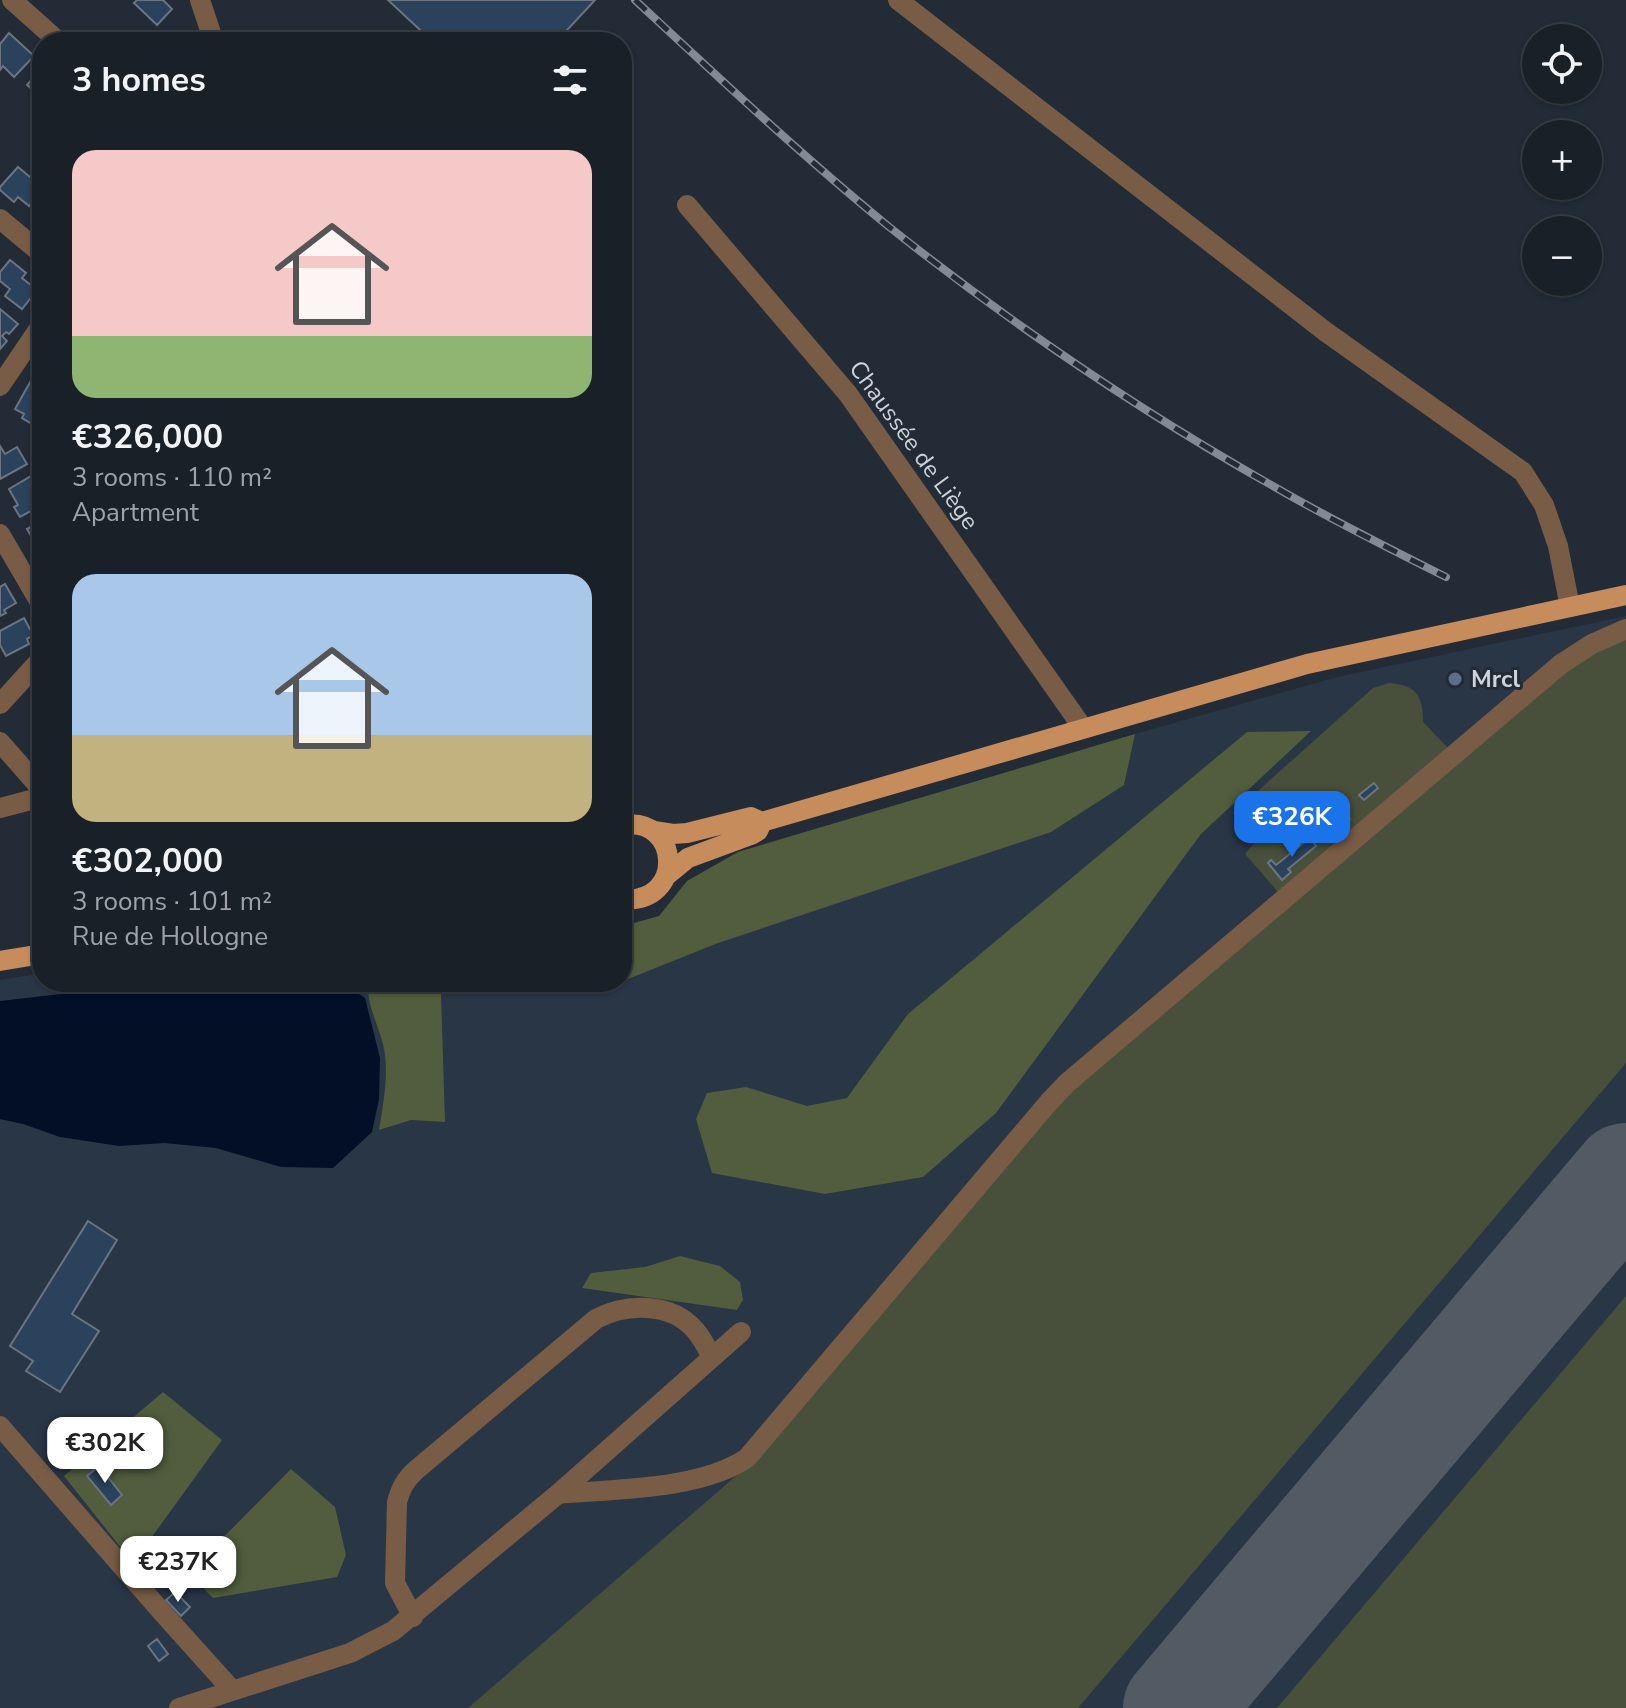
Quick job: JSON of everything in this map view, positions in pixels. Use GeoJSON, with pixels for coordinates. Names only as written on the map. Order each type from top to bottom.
{"type":"FeatureCollection","features":[{"type":"Feature","properties":{"kind":"main road"},"geometry":{"type":"LineString","coordinates":[[634,824],[673,834],[751,817],[762,822],[1307,664],[1626,595]]}},
{"type":"Feature","properties":{"kind":"main road"},"geometry":{"type":"LineString","coordinates":[[666,876],[688,858],[753,834],[762,822]]}},
{"type":"Feature","properties":{"kind":"main road"},"geometry":{"type":"LineString","coordinates":[[632,899],[649,895],[660,887],[669,863],[661,838],[634,824]]}},
{"type":"Feature","properties":{"kind":"main road"},"geometry":{"type":"LineString","coordinates":[[0,961],[32,956]]}},
{"type":"Feature","properties":{"kind":"street"},"geometry":{"type":"LineString","coordinates":[[12,0],[48,32]]}},
{"type":"Feature","properties":{"kind":"street"},"geometry":{"type":"LineString","coordinates":[[200,0],[211,32]]}},
{"type":"Feature","properties":{"kind":"street"},"geometry":{"type":"LineString","coordinates":[[898,0],[1326,332],[1523,472],[1544,505],[1558,546],[1570,607]]}},
{"type":"Feature","properties":{"kind":"street","name":"Chaussée de Liège"},"geometry":{"type":"LineString","coordinates":[[687,205],[848,394],[1083,728]]}},
{"type":"Feature","properties":{"kind":"street"},"geometry":{"type":"LineString","coordinates":[[0,219],[32,246]]}},
{"type":"Feature","properties":{"kind":"street"},"geometry":{"type":"LineString","coordinates":[[0,386],[32,339]]}},
{"type":"Feature","properties":{"kind":"street"},"geometry":{"type":"LineString","coordinates":[[0,534],[32,589]]}},
{"type":"Feature","properties":{"kind":"street"},"geometry":{"type":"LineString","coordinates":[[558,1494],[700,1479],[721,1473],[747,1458],[1067,1083],[1561,664],[1592,644],[1626,629]]}},
{"type":"Feature","properties":{"kind":"street"},"geometry":{"type":"LineString","coordinates":[[0,704],[32,669]]}},
{"type":"Feature","properties":{"kind":"street"},"geometry":{"type":"LineString","coordinates":[[0,742],[32,779]]}},
{"type":"Feature","properties":{"kind":"street"},"geometry":{"type":"LineString","coordinates":[[0,808],[32,800]]}},
{"type":"Feature","properties":{"kind":"street"},"geometry":{"type":"LineString","coordinates":[[413,1617],[395,1583],[397,1502],[406,1479],[416,1470],[605,1314],[642,1307],[680,1317],[697,1331],[712,1357]]}},
{"type":"Feature","properties":{"kind":"street"},"geometry":{"type":"LineString","coordinates":[[179,1708],[350,1653],[393,1631],[558,1494],[741,1332]]}},
{"type":"Feature","properties":{"kind":"street"},"geometry":{"type":"LineString","coordinates":[[0,1426],[232,1690]]}},
{"type":"Feature","properties":{"kind":"shaded area"},"geometry":{"type":"Polygon","coordinates":[[[1626,616],[1626,1708],[0,1708],[0,980],[32,975],[32,992],[632,992],[632,922],[659,916],[687,881],[738,852],[1337,677],[1626,616]]]}},
{"type":"Feature","properties":{"kind":"shaded area"},"geometry":{"type":"Polygon","coordinates":[[[78,992],[356,992],[365,998],[380,1058],[379,1099],[372,1132],[333,1168],[281,1167],[216,1148],[165,1143],[119,1146],[60,1137],[0,1119],[0,1001],[78,992]]]}},
{"type":"Feature","properties":{"kind":"green space"},"geometry":{"type":"Polygon","coordinates":[[[1626,638],[1626,1063],[1078,1708],[468,1708],[744,1469],[1066,1093],[1576,662],[1626,638]]]}},
{"type":"Feature","properties":{"kind":"green space"},"geometry":{"type":"Polygon","coordinates":[[[1389,683],[1406,686],[1416,693],[1423,722],[1448,748],[1278,892],[1245,854],[1254,843],[1233,813],[1373,688],[1389,683]]]}},
{"type":"Feature","properties":{"kind":"green space"},"geometry":{"type":"Polygon","coordinates":[[[1311,731],[1201,834],[996,1113],[923,1177],[825,1194],[712,1173],[696,1119],[707,1093],[746,1087],[807,1106],[847,1098],[908,1014],[1247,732],[1311,731]]]}},
{"type":"Feature","properties":{"kind":"green space"},"geometry":{"type":"Polygon","coordinates":[[[1135,734],[1124,785],[1051,832],[718,943],[632,977],[632,922],[659,916],[687,881],[738,852],[1135,734]]]}},
{"type":"Feature","properties":{"kind":"green space"},"geometry":{"type":"Polygon","coordinates":[[[368,992],[444,992],[441,995],[445,1122],[411,1120],[379,1130],[386,1064],[368,992]]]}},
{"type":"Feature","properties":{"kind":"green space"},"geometry":{"type":"Polygon","coordinates":[[[680,1256],[720,1266],[740,1282],[743,1300],[737,1310],[582,1288],[591,1273],[645,1267],[680,1256]]]}},
{"type":"Feature","properties":{"kind":"green space"},"geometry":{"type":"Polygon","coordinates":[[[1626,1296],[1626,1708],[1277,1708],[1626,1296]]]}},
{"type":"Feature","properties":{"kind":"green space"},"geometry":{"type":"Polygon","coordinates":[[[163,1392],[222,1440],[133,1563],[64,1476],[163,1392]]]}},
{"type":"Feature","properties":{"kind":"green space"},"geometry":{"type":"Polygon","coordinates":[[[291,1469],[335,1507],[346,1555],[337,1577],[213,1598],[188,1573],[291,1469]]]}},
{"type":"Feature","properties":{"kind":"building"},"geometry":{"type":"Polygon","coordinates":[[[137,0],[163,0],[172,9],[157,25],[134,3],[137,0]]]}},
{"type":"Feature","properties":{"kind":"building"},"geometry":{"type":"Polygon","coordinates":[[[388,0],[595,0],[565,32],[422,32],[388,0]]]}},
{"type":"Feature","properties":{"kind":"building"},"geometry":{"type":"Polygon","coordinates":[[[9,33],[32,54],[32,58],[14,77],[3,66],[0,70],[0,44],[9,33]]]}},
{"type":"Feature","properties":{"kind":"building"},"geometry":{"type":"Polygon","coordinates":[[[18,167],[32,179],[32,202],[29,206],[18,197],[14,202],[0,187],[18,167]]]}},
{"type":"Feature","properties":{"kind":"building"},"geometry":{"type":"Polygon","coordinates":[[[10,260],[26,273],[22,278],[32,286],[32,296],[22,309],[5,296],[10,289],[0,281],[0,272],[10,260]]]}},
{"type":"Feature","properties":{"kind":"building"},"geometry":{"type":"Polygon","coordinates":[[[0,309],[18,324],[9,334],[6,332],[2,336],[7,341],[0,349],[0,309]]]}},
{"type":"Feature","properties":{"kind":"building"},"geometry":{"type":"Polygon","coordinates":[[[32,379],[32,424],[15,409],[32,379]]]}},
{"type":"Feature","properties":{"kind":"building"},"geometry":{"type":"Polygon","coordinates":[[[0,446],[5,454],[17,447],[27,464],[0,479],[0,446]]]}},
{"type":"Feature","properties":{"kind":"building"},"geometry":{"type":"Polygon","coordinates":[[[32,476],[32,510],[20,517],[14,507],[18,505],[9,489],[32,476]]]}},
{"type":"Feature","properties":{"kind":"building"},"geometry":{"type":"Polygon","coordinates":[[[5,584],[16,603],[0,616],[0,587],[5,584]]]}},
{"type":"Feature","properties":{"kind":"building"},"geometry":{"type":"Polygon","coordinates":[[[24,618],[32,636],[27,639],[29,644],[6,656],[0,645],[0,631],[24,618]]]}},
{"type":"Feature","properties":{"kind":"building"},"geometry":{"type":"Polygon","coordinates":[[[1374,783],[1378,788],[1364,800],[1359,795],[1374,783]]]}},
{"type":"Feature","properties":{"kind":"building"},"geometry":{"type":"Polygon","coordinates":[[[1341,808],[1350,819],[1329,836],[1321,825],[1341,808]]]}},
{"type":"Feature","properties":{"kind":"building"},"geometry":{"type":"Polygon","coordinates":[[[1310,838],[1316,846],[1288,869],[1291,872],[1282,880],[1268,863],[1271,860],[1276,865],[1310,838]]]}},
{"type":"Feature","properties":{"kind":"building"},"geometry":{"type":"Polygon","coordinates":[[[88,1221],[117,1240],[72,1314],[99,1331],[60,1392],[26,1371],[33,1361],[10,1346],[88,1221]]]}},
{"type":"Feature","properties":{"kind":"building"},"geometry":{"type":"Polygon","coordinates":[[[99,1466],[122,1495],[111,1505],[87,1476],[99,1466]]]}},
{"type":"Feature","properties":{"kind":"building"},"geometry":{"type":"Polygon","coordinates":[[[175,1592],[190,1607],[181,1616],[166,1600],[175,1592]]]}},
{"type":"Feature","properties":{"kind":"building"},"geometry":{"type":"Polygon","coordinates":[[[157,1639],[168,1654],[159,1661],[148,1646],[157,1639]]]}},
{"type":"Feature","properties":{"kind":"taxiway"},"geometry":{"type":"LineString","coordinates":[[1605,1202],[1626,1178]]}},
{"type":"Feature","properties":{"kind":"runway"},"geometry":{"type":"LineString","coordinates":[[1177,1708],[1626,1177]]}},
{"type":"Feature","properties":{"kind":"railway"},"geometry":{"type":"LineString","coordinates":[[635,0],[855,199],[1030,332],[1229,461],[1321,513],[1446,577]]}},
{"type":"Feature","properties":{"kind":"place","name":"Mrcl"},"geometry":{"type":"Point","coordinates":[1455,679]}}]}
